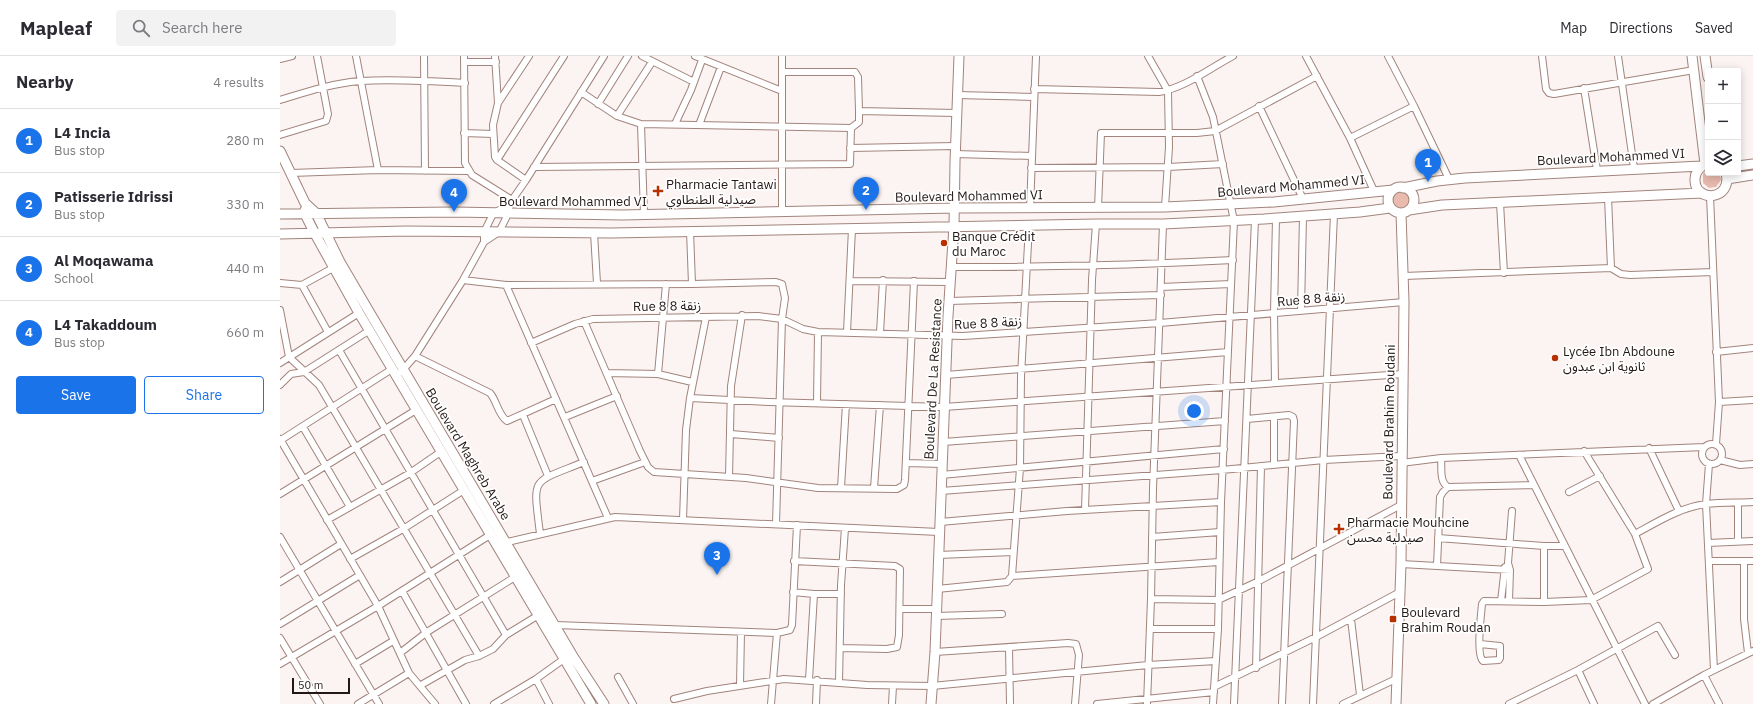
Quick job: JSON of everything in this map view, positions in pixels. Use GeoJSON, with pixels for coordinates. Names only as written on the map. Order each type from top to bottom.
{"type":"FeatureCollection","features":[{"type":"Feature","properties":{"kind":"main road","name":"Boulevard De La Resistance"},"geometry":{"type":"LineString","coordinates":[[931,704],[935,652],[949,301],[955,208],[955,150],[959,56]]}},
{"type":"Feature","properties":{"kind":"main road"},"geometry":{"type":"LineString","coordinates":[[1692,56],[1705,165],[1696,173],[1695,182],[1706,194]]}},
{"type":"Feature","properties":{"kind":"main road"},"geometry":{"type":"LineString","coordinates":[[1705,56],[1707,68]]}},
{"type":"Feature","properties":{"kind":"main road"},"geometry":{"type":"LineString","coordinates":[[281,157],[291,173],[305,203],[316,213]]}},
{"type":"Feature","properties":{"kind":"main road"},"geometry":{"type":"LineString","coordinates":[[1741,166],[1753,164]]}},
{"type":"Feature","properties":{"kind":"main road","name":"Boulevard Mohammed VI"},"geometry":{"type":"LineString","coordinates":[[1403,188],[1449,179],[1705,165]]}},
{"type":"Feature","properties":{"kind":"main road"},"geometry":{"type":"LineString","coordinates":[[1741,175],[1753,175]]}},
{"type":"Feature","properties":{"kind":"main road"},"geometry":{"type":"LineString","coordinates":[[280,234],[314,232],[594,233],[954,226],[1163,224],[1256,220],[1390,208],[1395,212],[1442,205],[1500,204],[1608,197],[1706,194],[1717,195],[1722,191],[1726,176]]}},
{"type":"Feature","properties":{"kind":"main road"},"geometry":{"type":"LineString","coordinates":[[1390,208],[1389,196],[1393,190],[1403,188],[1412,195],[1413,203],[1405,211]]}},
{"type":"Feature","properties":{"kind":"main road","name":"Boulevard Mohammed VI"},"geometry":{"type":"LineString","coordinates":[[280,214],[644,215],[955,208],[1165,207],[1303,199],[1393,190]]}},
{"type":"Feature","properties":{"kind":"main road"},"geometry":{"type":"LineString","coordinates":[[304,214],[305,203]]}},
{"type":"Feature","properties":{"kind":"main road","name":"Boulevard Brahim Roudani"},"geometry":{"type":"LineString","coordinates":[[1396,704],[1401,564],[1405,211]]}},
{"type":"Feature","properties":{"kind":"main road","name":"Boulevard Maghreb Arabe"},"geometry":{"type":"LineString","coordinates":[[316,213],[398,371],[416,410],[442,451],[490,535],[501,544],[515,577],[591,704]]}},
{"type":"Feature","properties":{"kind":"main road","name":"Boulevard Maghreb Arabe"},"geometry":{"type":"LineString","coordinates":[[304,214],[358,313],[398,371],[501,544],[555,625],[574,658],[604,704]]}},
{"type":"Feature","properties":{"kind":"street"},"geometry":{"type":"LineString","coordinates":[[280,59],[292,56]]}},
{"type":"Feature","properties":{"kind":"street"},"geometry":{"type":"LineString","coordinates":[[280,135],[326,121],[328,114],[317,56]]}},
{"type":"Feature","properties":{"kind":"street"},"geometry":{"type":"LineString","coordinates":[[356,56],[378,170]]}},
{"type":"Feature","properties":{"kind":"street"},"geometry":{"type":"LineString","coordinates":[[424,56],[426,170]]}},
{"type":"Feature","properties":{"kind":"street"},"geometry":{"type":"LineString","coordinates":[[498,103],[529,56]]}},
{"type":"Feature","properties":{"kind":"street"},"geometry":{"type":"LineString","coordinates":[[497,160],[564,56]]}},
{"type":"Feature","properties":{"kind":"street"},"geometry":{"type":"LineString","coordinates":[[484,242],[484,232],[493,214],[511,201],[526,180],[604,56]]}},
{"type":"Feature","properties":{"kind":"street"},"geometry":{"type":"LineString","coordinates":[[598,104],[628,56]]}},
{"type":"Feature","properties":{"kind":"street"},"geometry":{"type":"LineString","coordinates":[[642,56],[694,82]]}},
{"type":"Feature","properties":{"kind":"street"},"geometry":{"type":"LineString","coordinates":[[695,56],[721,68],[782,91]]}},
{"type":"Feature","properties":{"kind":"street"},"geometry":{"type":"LineString","coordinates":[[782,56],[782,211]]}},
{"type":"Feature","properties":{"kind":"street"},"geometry":{"type":"LineString","coordinates":[[1030,208],[1036,56]]}},
{"type":"Feature","properties":{"kind":"street"},"geometry":{"type":"LineString","coordinates":[[1148,56],[1168,91],[1169,133],[1165,207]]}},
{"type":"Feature","properties":{"kind":"street"},"geometry":{"type":"LineString","coordinates":[[1034,89],[1148,93],[1168,91],[1231,56]]}},
{"type":"Feature","properties":{"kind":"street"},"geometry":{"type":"LineString","coordinates":[[1306,56],[1350,138],[1374,192]]}},
{"type":"Feature","properties":{"kind":"street"},"geometry":{"type":"LineString","coordinates":[[1388,56],[1449,179]]}},
{"type":"Feature","properties":{"kind":"street"},"geometry":{"type":"LineString","coordinates":[[1542,56],[1546,89],[1554,94],[1694,70]]}},
{"type":"Feature","properties":{"kind":"street"},"geometry":{"type":"LineString","coordinates":[[1618,56],[1634,168]]}},
{"type":"Feature","properties":{"kind":"street"},"geometry":{"type":"LineString","coordinates":[[511,201],[468,171],[465,163],[464,59],[495,59],[498,103],[494,119],[494,150],[497,160],[526,180]]}},
{"type":"Feature","properties":{"kind":"street"},"geometry":{"type":"LineString","coordinates":[[675,124],[702,60]]}},
{"type":"Feature","properties":{"kind":"street"},"geometry":{"type":"LineString","coordinates":[[617,116],[652,62]]}},
{"type":"Feature","properties":{"kind":"street"},"geometry":{"type":"LineString","coordinates":[[699,125],[721,68]]}},
{"type":"Feature","properties":{"kind":"street"},"geometry":{"type":"LineString","coordinates":[[581,92],[617,116],[641,124],[851,128],[855,127],[859,122],[858,77],[855,72],[782,72]]}},
{"type":"Feature","properties":{"kind":"street"},"geometry":{"type":"LineString","coordinates":[[1197,76],[1210,108],[1232,204],[1234,221],[1222,470],[1218,629],[1213,704]]}},
{"type":"Feature","properties":{"kind":"street"},"geometry":{"type":"LineString","coordinates":[[1098,208],[1101,133],[1215,131],[1317,76]]}},
{"type":"Feature","properties":{"kind":"street"},"geometry":{"type":"LineString","coordinates":[[280,100],[323,87],[360,81],[424,81],[465,83]]}},
{"type":"Feature","properties":{"kind":"street"},"geometry":{"type":"LineString","coordinates":[[1584,88],[1597,170]]}},
{"type":"Feature","properties":{"kind":"street"},"geometry":{"type":"LineString","coordinates":[[957,95],[1034,97]]}},
{"type":"Feature","properties":{"kind":"street"},"geometry":{"type":"LineString","coordinates":[[1259,106],[1303,199]]}},
{"type":"Feature","properties":{"kind":"street"},"geometry":{"type":"LineString","coordinates":[[1350,138],[1414,106]]}},
{"type":"Feature","properties":{"kind":"street"},"geometry":{"type":"LineString","coordinates":[[859,111],[956,113]]}},
{"type":"Feature","properties":{"kind":"street"},"geometry":{"type":"LineString","coordinates":[[641,124],[644,215]]}},
{"type":"Feature","properties":{"kind":"street"},"geometry":{"type":"LineString","coordinates":[[534,167],[850,164],[851,128]]}},
{"type":"Feature","properties":{"kind":"street"},"geometry":{"type":"LineString","coordinates":[[464,133],[493,134]]}},
{"type":"Feature","properties":{"kind":"street"},"geometry":{"type":"LineString","coordinates":[[850,148],[955,150],[1032,156]]}},
{"type":"Feature","properties":{"kind":"street"},"geometry":{"type":"LineString","coordinates":[[1031,168],[1168,167],[1222,164]]}},
{"type":"Feature","properties":{"kind":"street"},"geometry":{"type":"LineString","coordinates":[[291,173],[378,170],[468,171]]}},
{"type":"Feature","properties":{"kind":"street"},"geometry":{"type":"LineString","coordinates":[[1706,194],[1713,272],[1719,402],[1716,444],[1722,452],[1720,460]]}},
{"type":"Feature","properties":{"kind":"street"},"geometry":{"type":"LineString","coordinates":[[1608,197],[1611,268]]}},
{"type":"Feature","properties":{"kind":"street"},"geometry":{"type":"LineString","coordinates":[[435,704],[421,685],[409,673],[378,606],[302,480],[280,440],[362,389],[398,371],[415,356],[463,280],[484,242],[499,232],[508,214],[511,201]]}},
{"type":"Feature","properties":{"kind":"street"},"geometry":{"type":"LineString","coordinates":[[1500,204],[1504,273]]}},
{"type":"Feature","properties":{"kind":"street"},"geometry":{"type":"LineString","coordinates":[[1313,704],[1334,214]]}},
{"type":"Feature","properties":{"kind":"street"},"geometry":{"type":"LineString","coordinates":[[1301,310],[1303,216]]}},
{"type":"Feature","properties":{"kind":"street"},"geometry":{"type":"LineString","coordinates":[[1275,383],[1274,313],[1276,218]]}},
{"type":"Feature","properties":{"kind":"street"},"geometry":{"type":"LineString","coordinates":[[1234,704],[1256,220]]}},
{"type":"Feature","properties":{"kind":"street"},"geometry":{"type":"LineString","coordinates":[[1085,510],[1088,397],[1096,224]]}},
{"type":"Feature","properties":{"kind":"street"},"geometry":{"type":"LineString","coordinates":[[1147,701],[1152,566],[1153,475],[1159,358],[1163,224]]}},
{"type":"Feature","properties":{"kind":"street"},"geometry":{"type":"LineString","coordinates":[[937,589],[1007,582],[1012,576],[1015,516],[1020,468],[1020,402],[1029,225]]}},
{"type":"Feature","properties":{"kind":"street"},"geometry":{"type":"LineString","coordinates":[[847,332],[852,229]]}},
{"type":"Feature","properties":{"kind":"street"},"geometry":{"type":"LineString","coordinates":[[690,231],[692,284]]}},
{"type":"Feature","properties":{"kind":"street"},"geometry":{"type":"LineString","coordinates":[[594,233],[597,283]]}},
{"type":"Feature","properties":{"kind":"street"},"geometry":{"type":"LineString","coordinates":[[952,267],[1026,268],[1162,265],[1233,260]]}},
{"type":"Feature","properties":{"kind":"street"},"geometry":{"type":"LineString","coordinates":[[280,283],[302,285],[333,268]]}},
{"type":"Feature","properties":{"kind":"street"},"geometry":{"type":"LineString","coordinates":[[1404,276],[1611,268],[1621,274],[1630,275],[1713,272]]}},
{"type":"Feature","properties":{"kind":"street"},"geometry":{"type":"LineString","coordinates":[[463,280],[506,284],[692,284],[779,282],[785,291],[782,319],[781,402],[776,524]]}},
{"type":"Feature","properties":{"kind":"street"},"geometry":{"type":"LineString","coordinates":[[850,281],[883,280],[950,282]]}},
{"type":"Feature","properties":{"kind":"street"},"geometry":{"type":"LineString","coordinates":[[880,333],[883,280]]}},
{"type":"Feature","properties":{"kind":"street"},"geometry":{"type":"LineString","coordinates":[[584,321],[644,462],[654,472],[685,473],[841,488],[897,489],[902,487],[905,480],[914,281]]}},
{"type":"Feature","properties":{"kind":"street"},"geometry":{"type":"LineString","coordinates":[[506,284],[608,518]]}},
{"type":"Feature","properties":{"kind":"street"},"geometry":{"type":"LineString","coordinates":[[658,374],[666,284]]}},
{"type":"Feature","properties":{"kind":"street"},"geometry":{"type":"LineString","coordinates":[[1161,287],[1231,284]]}},
{"type":"Feature","properties":{"kind":"street"},"geometry":{"type":"LineString","coordinates":[[302,285],[328,332]]}},
{"type":"Feature","properties":{"kind":"street"},"geometry":{"type":"LineString","coordinates":[[949,301],[1161,295]]}},
{"type":"Feature","properties":{"kind":"street","name":"Rue 8 8 زنقة"},"geometry":{"type":"LineString","coordinates":[[531,343],[584,321],[602,318],[706,317],[742,315],[782,319],[803,329],[818,332],[948,336],[1160,323],[1404,302]]}},
{"type":"Feature","properties":{"kind":"street"},"geometry":{"type":"LineString","coordinates":[[280,310],[289,358],[315,380],[479,656]]}},
{"type":"Feature","properties":{"kind":"street"},"geometry":{"type":"LineString","coordinates":[[280,363],[358,313]]}},
{"type":"Feature","properties":{"kind":"street"},"geometry":{"type":"LineString","coordinates":[[729,477],[733,373],[742,315]]}},
{"type":"Feature","properties":{"kind":"street"},"geometry":{"type":"LineString","coordinates":[[683,520],[686,430],[692,382],[706,317]]}},
{"type":"Feature","properties":{"kind":"street"},"geometry":{"type":"LineString","coordinates":[[280,385],[291,374],[304,372],[370,330]]}},
{"type":"Feature","properties":{"kind":"street"},"geometry":{"type":"LineString","coordinates":[[817,402],[818,332]]}},
{"type":"Feature","properties":{"kind":"street"},"geometry":{"type":"LineString","coordinates":[[1716,352],[1753,348]]}},
{"type":"Feature","properties":{"kind":"street"},"geometry":{"type":"LineString","coordinates":[[339,350],[506,634]]}},
{"type":"Feature","properties":{"kind":"street"},"geometry":{"type":"LineString","coordinates":[[946,375],[1228,352]]}},
{"type":"Feature","properties":{"kind":"street"},"geometry":{"type":"LineString","coordinates":[[415,356],[490,393],[506,420],[509,421],[556,399]]}},
{"type":"Feature","properties":{"kind":"street"},"geometry":{"type":"LineString","coordinates":[[607,373],[658,374],[692,382]]}},
{"type":"Feature","properties":{"kind":"street"},"geometry":{"type":"LineString","coordinates":[[690,398],[944,407],[1403,374]]}},
{"type":"Feature","properties":{"kind":"street"},"geometry":{"type":"LineString","coordinates":[[565,417],[617,396]]}},
{"type":"Feature","properties":{"kind":"street"},"geometry":{"type":"LineString","coordinates":[[1719,402],[1753,400]]}},
{"type":"Feature","properties":{"kind":"street"},"geometry":{"type":"LineString","coordinates":[[841,488],[846,404]]}},
{"type":"Feature","properties":{"kind":"street"},"geometry":{"type":"LineString","coordinates":[[874,488],[880,405]]}},
{"type":"Feature","properties":{"kind":"street"},"geometry":{"type":"LineString","coordinates":[[280,494],[386,430],[416,410]]}},
{"type":"Feature","properties":{"kind":"street"},"geometry":{"type":"LineString","coordinates":[[523,415],[548,476]]}},
{"type":"Feature","properties":{"kind":"street"},"geometry":{"type":"LineString","coordinates":[[1247,419],[1289,415],[1294,419],[1282,704]]}},
{"type":"Feature","properties":{"kind":"street"},"geometry":{"type":"LineString","coordinates":[[1274,417],[1274,464]]}},
{"type":"Feature","properties":{"kind":"street"},"geometry":{"type":"LineString","coordinates":[[943,442],[1225,422]]}},
{"type":"Feature","properties":{"kind":"street"},"geometry":{"type":"LineString","coordinates":[[303,427],[350,507]]}},
{"type":"Feature","properties":{"kind":"street"},"geometry":{"type":"LineString","coordinates":[[731,434],[779,438]]}},
{"type":"Feature","properties":{"kind":"street"},"geometry":{"type":"LineString","coordinates":[[941,491],[1222,470],[1324,460],[1519,455],[1649,448],[1704,447],[1712,443],[1716,444]]}},
{"type":"Feature","properties":{"kind":"street"},"geometry":{"type":"LineString","coordinates":[[1704,447],[1702,457],[1709,464],[1706,504],[1714,670]]}},
{"type":"Feature","properties":{"kind":"street"},"geometry":{"type":"LineString","coordinates":[[1649,448],[1679,511]]}},
{"type":"Feature","properties":{"kind":"street"},"geometry":{"type":"LineString","coordinates":[[941,475],[1224,450]]}},
{"type":"Feature","properties":{"kind":"street"},"geometry":{"type":"LineString","coordinates":[[280,455],[287,451]]}},
{"type":"Feature","properties":{"kind":"street"},"geometry":{"type":"LineString","coordinates":[[327,520],[410,472],[442,451]]}},
{"type":"Feature","properties":{"kind":"street"},"geometry":{"type":"LineString","coordinates":[[1480,644],[1482,602],[1591,600],[1648,569],[1635,534],[1584,451]]}},
{"type":"Feature","properties":{"kind":"street"},"geometry":{"type":"LineString","coordinates":[[1519,455],[1591,600],[1645,704]]}},
{"type":"Feature","properties":{"kind":"street"},"geometry":{"type":"LineString","coordinates":[[1441,458],[1443,481],[1444,485],[1448,487],[1534,485]]}},
{"type":"Feature","properties":{"kind":"street"},"geometry":{"type":"LineString","coordinates":[[1709,464],[1713,464],[1720,460],[1740,465],[1753,464]]}},
{"type":"Feature","properties":{"kind":"street"},"geometry":{"type":"LineString","coordinates":[[540,534],[536,488],[542,479],[584,462]]}},
{"type":"Feature","properties":{"kind":"street"},"geometry":{"type":"LineString","coordinates":[[592,481],[644,462]]}},
{"type":"Feature","properties":{"kind":"street"},"geometry":{"type":"LineString","coordinates":[[906,463],[942,464]]}},
{"type":"Feature","properties":{"kind":"street"},"geometry":{"type":"LineString","coordinates":[[1256,668],[1261,466]]}},
{"type":"Feature","properties":{"kind":"street"},"geometry":{"type":"LineString","coordinates":[[1569,492],[1600,476]]}},
{"type":"Feature","properties":{"kind":"street"},"geometry":{"type":"LineString","coordinates":[[1437,566],[1440,497],[1448,487]]}},
{"type":"Feature","properties":{"kind":"street"},"geometry":{"type":"LineString","coordinates":[[350,559],[403,529],[464,490]]}},
{"type":"Feature","properties":{"kind":"street"},"geometry":{"type":"LineString","coordinates":[[940,522],[1085,510],[1221,502]]}},
{"type":"Feature","properties":{"kind":"street"},"geometry":{"type":"LineString","coordinates":[[1635,534],[1679,511],[1706,504],[1753,502]]}},
{"type":"Feature","properties":{"kind":"street"},"geometry":{"type":"LineString","coordinates":[[1738,503],[1738,541]]}},
{"type":"Feature","properties":{"kind":"street"},"geometry":{"type":"LineString","coordinates":[[1151,600],[1218,600],[1257,582],[1288,564],[1401,505]]}},
{"type":"Feature","properties":{"kind":"street"},"geometry":{"type":"LineString","coordinates":[[1501,601],[1508,563],[1512,510]]}},
{"type":"Feature","properties":{"kind":"street"},"geometry":{"type":"LineString","coordinates":[[501,544],[608,518],[624,517],[939,532]]}},
{"type":"Feature","properties":{"kind":"street"},"geometry":{"type":"LineString","coordinates":[[555,625],[777,633],[789,631],[791,628],[794,561],[798,525]]}},
{"type":"Feature","properties":{"kind":"street"},"geometry":{"type":"LineString","coordinates":[[839,682],[841,594],[845,528]]}},
{"type":"Feature","properties":{"kind":"street"},"geometry":{"type":"LineString","coordinates":[[1152,537],[1220,532]]}},
{"type":"Feature","properties":{"kind":"street"},"geometry":{"type":"LineString","coordinates":[[280,664],[378,606],[490,535]]}},
{"type":"Feature","properties":{"kind":"street"},"geometry":{"type":"LineString","coordinates":[[280,537],[379,704]]}},
{"type":"Feature","properties":{"kind":"street"},"geometry":{"type":"LineString","coordinates":[[1438,538],[1509,542],[1544,546],[1564,546]]}},
{"type":"Feature","properties":{"kind":"street"},"geometry":{"type":"LineString","coordinates":[[1708,543],[1753,540]]}},
{"type":"Feature","properties":{"kind":"street"},"geometry":{"type":"LineString","coordinates":[[280,582],[341,544]]}},
{"type":"Feature","properties":{"kind":"street"},"geometry":{"type":"LineString","coordinates":[[1544,546],[1544,602]]}},
{"type":"Feature","properties":{"kind":"street"},"geometry":{"type":"LineString","coordinates":[[938,554],[1014,552]]}},
{"type":"Feature","properties":{"kind":"street"},"geometry":{"type":"LineString","coordinates":[[794,561],[898,567],[901,574],[899,641],[897,647],[887,650],[840,648]]}},
{"type":"Feature","properties":{"kind":"street"},"geometry":{"type":"LineString","coordinates":[[1709,561],[1753,561]]}},
{"type":"Feature","properties":{"kind":"street"},"geometry":{"type":"LineString","coordinates":[[1653,704],[1704,675],[1750,652],[1744,619],[1744,561]]}},
{"type":"Feature","properties":{"kind":"street"},"geometry":{"type":"LineString","coordinates":[[1012,576],[1219,562]]}},
{"type":"Feature","properties":{"kind":"street"},"geometry":{"type":"LineString","coordinates":[[1401,564],[1506,570]]}},
{"type":"Feature","properties":{"kind":"street"},"geometry":{"type":"LineString","coordinates":[[1506,570],[1509,601]]}},
{"type":"Feature","properties":{"kind":"street"},"geometry":{"type":"LineString","coordinates":[[280,624],[360,576]]}},
{"type":"Feature","properties":{"kind":"street"},"geometry":{"type":"LineString","coordinates":[[400,653],[427,632],[515,577]]}},
{"type":"Feature","properties":{"kind":"street"},"geometry":{"type":"LineString","coordinates":[[402,591],[427,632],[466,704]]}},
{"type":"Feature","properties":{"kind":"street"},"geometry":{"type":"LineString","coordinates":[[793,592],[841,594]]}},
{"type":"Feature","properties":{"kind":"street"},"geometry":{"type":"LineString","coordinates":[[1097,704],[1147,701],[1214,690],[1400,592]]}},
{"type":"Feature","properties":{"kind":"street"},"geometry":{"type":"LineString","coordinates":[[810,680],[814,594]]}},
{"type":"Feature","properties":{"kind":"street"},"geometry":{"type":"LineString","coordinates":[[900,609],[936,612],[1002,614]]}},
{"type":"Feature","properties":{"kind":"street"},"geometry":{"type":"LineString","coordinates":[[421,685],[465,660],[479,656],[493,648],[506,634],[537,616]]}},
{"type":"Feature","properties":{"kind":"street"},"geometry":{"type":"LineString","coordinates":[[1351,619],[1360,695]]}},
{"type":"Feature","properties":{"kind":"street"},"geometry":{"type":"LineString","coordinates":[[1509,704],[1578,670],[1658,626],[1675,656]]}},
{"type":"Feature","properties":{"kind":"street"},"geometry":{"type":"LineString","coordinates":[[1150,629],[1218,629]]}},
{"type":"Feature","properties":{"kind":"street"},"geometry":{"type":"LineString","coordinates":[[740,686],[741,632]]}},
{"type":"Feature","properties":{"kind":"street"},"geometry":{"type":"LineString","coordinates":[[771,704],[777,633]]}},
{"type":"Feature","properties":{"kind":"street"},"geometry":{"type":"LineString","coordinates":[[280,638],[320,704]]}},
{"type":"Feature","properties":{"kind":"street"},"geometry":{"type":"LineString","coordinates":[[355,664],[393,641]]}},
{"type":"Feature","properties":{"kind":"street"},"geometry":{"type":"LineString","coordinates":[[935,652],[1009,646],[1076,644],[1079,651],[1075,704]]}},
{"type":"Feature","properties":{"kind":"street"},"geometry":{"type":"LineString","coordinates":[[1009,646],[1010,704]]}},
{"type":"Feature","properties":{"kind":"street"},"geometry":{"type":"LineString","coordinates":[[494,704],[506,701],[536,679],[565,661],[574,658]]}},
{"type":"Feature","properties":{"kind":"street"},"geometry":{"type":"LineString","coordinates":[[674,699],[774,680],[817,680],[893,686],[932,686],[1148,665],[1216,661]]}},
{"type":"Feature","properties":{"kind":"street"},"geometry":{"type":"LineString","coordinates":[[1578,670],[1594,704]]}},
{"type":"Feature","properties":{"kind":"street"},"geometry":{"type":"LineString","coordinates":[[358,704],[409,673]]}},
{"type":"Feature","properties":{"kind":"street"},"geometry":{"type":"LineString","coordinates":[[1704,675],[1719,704]]}},
{"type":"Feature","properties":{"kind":"street"},"geometry":{"type":"LineString","coordinates":[[618,677],[633,704]]}},
{"type":"Feature","properties":{"kind":"street"},"geometry":{"type":"LineString","coordinates":[[1344,704],[1398,678]]}},
{"type":"Feature","properties":{"kind":"street"},"geometry":{"type":"LineString","coordinates":[[536,679],[549,704]]}},
{"type":"Feature","properties":{"kind":"street"},"geometry":{"type":"LineString","coordinates":[[816,704],[817,680]]}},
{"type":"Feature","properties":{"kind":"street"},"geometry":{"type":"LineString","coordinates":[[892,704],[893,686]]}},
{"type":"Feature","properties":{"kind":"shaded area"},"geometry":{"type":"Polygon","coordinates":[[[1705,172],[1705,176],[1720,176],[1721,180],[1716,187],[1709,188],[1703,183],[1703,174],[1705,172]]]}},
{"type":"Feature","properties":{"kind":"shaded area"},"geometry":{"type":"Polygon","coordinates":[[[1401,189],[1408,192],[1411,199],[1408,206],[1401,209],[1394,206],[1391,199],[1394,192],[1401,189]]]}},
{"type":"Feature","properties":{"kind":"place","name":"L4 Incia"},"geometry":{"type":"Point","coordinates":[1428,182]}},
{"type":"Feature","properties":{"kind":"place","name":"Pharmacie Tantawi صيدلية الطنطاوي"},"geometry":{"type":"Point","coordinates":[658,191]}},
{"type":"Feature","properties":{"kind":"place","name":"Patisserie Idrissi"},"geometry":{"type":"Point","coordinates":[866,210]}},
{"type":"Feature","properties":{"kind":"place","name":"L4 Takaddoum"},"geometry":{"type":"Point","coordinates":[454,212]}},
{"type":"Feature","properties":{"kind":"place","name":"Banque Crédit du Maroc"},"geometry":{"type":"Point","coordinates":[944,243]}},
{"type":"Feature","properties":{"kind":"place","name":"Lycée Ibn Abdoune ثانوية ابن عبدون"},"geometry":{"type":"Point","coordinates":[1555,358]}},
{"type":"Feature","properties":{"kind":"place","name":"Pharmacie Mouhcine صيدلية محسن"},"geometry":{"type":"Point","coordinates":[1339,529]}},
{"type":"Feature","properties":{"kind":"place","name":"Al Moqawama"},"geometry":{"type":"Point","coordinates":[717,575]}},
{"type":"Feature","properties":{"kind":"place","name":"Boulevard Brahim Roudan"},"geometry":{"type":"Point","coordinates":[1393,619]}}]}
